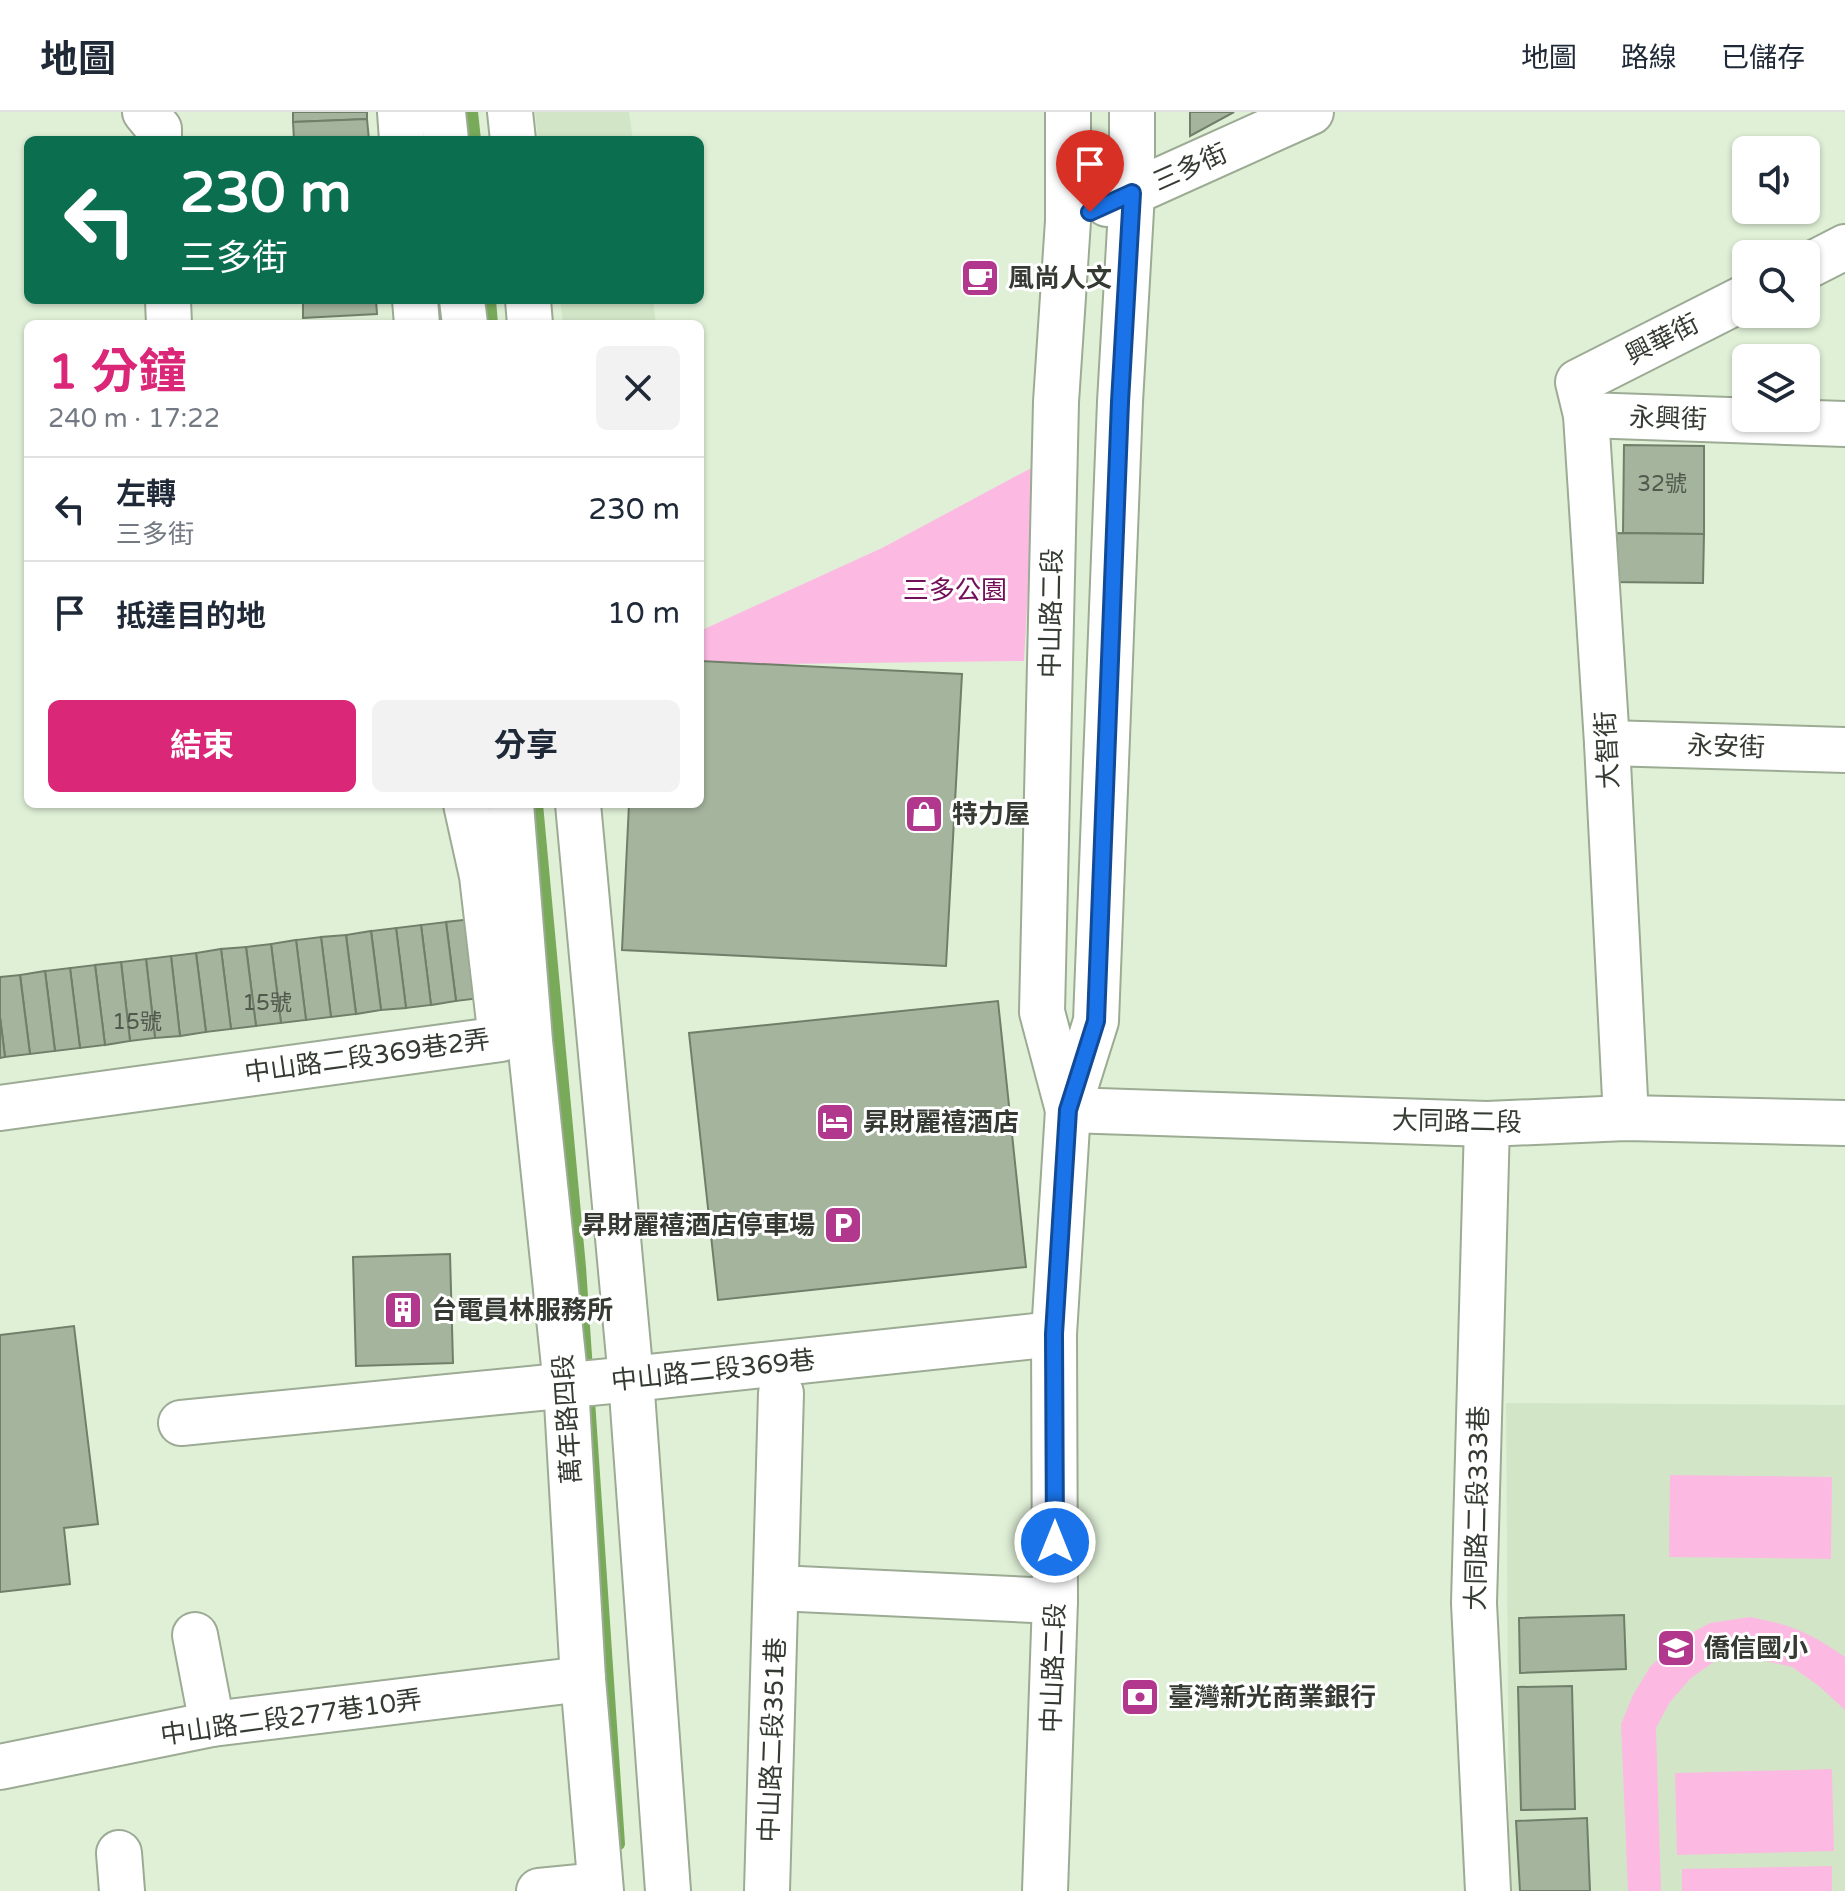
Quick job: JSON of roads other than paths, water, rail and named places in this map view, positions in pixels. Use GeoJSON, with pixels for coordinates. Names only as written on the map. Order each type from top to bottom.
{"type":"FeatureCollection","features":[{"type":"Feature","properties":{"kind":"street"},"geometry":{"type":"LineString","coordinates":[[145,112],[159,129],[159,136]]}},
{"type":"Feature","properties":{"kind":"street"},"geometry":{"type":"LineString","coordinates":[[400,112],[402,136]]}},
{"type":"Feature","properties":{"kind":"street"},"geometry":{"type":"LineString","coordinates":[[443,112],[446,136]]}},
{"type":"Feature","properties":{"kind":"street"},"geometry":{"type":"LineString","coordinates":[[510,112],[513,136]]}},
{"type":"Feature","properties":{"kind":"street","name":"中山路二段"},"geometry":{"type":"LineString","coordinates":[[1068,112],[1068,221],[1056,402],[1042,1012],[1068,1110]]}},
{"type":"Feature","properties":{"kind":"street","name":"中山路二段"},"geometry":{"type":"LineString","coordinates":[[1045,1891],[1055,1601],[1054,1334],[1068,1110],[1096,1021],[1120,402],[1132,193],[1132,112]]}},
{"type":"Feature","properties":{"kind":"street","name":"三多街"},"geometry":{"type":"LineString","coordinates":[[1068,221],[1311,112]]}},
{"type":"Feature","properties":{"kind":"street"},"geometry":{"type":"LineString","coordinates":[[1820,260],[1845,247]]}},
{"type":"Feature","properties":{"kind":"street","name":"興華街"},"geometry":{"type":"LineString","coordinates":[[1582,399],[1732,306]]}},
{"type":"Feature","properties":{"kind":"street","name":"永興街"},"geometry":{"type":"LineString","coordinates":[[1582,399],[1845,424]]}},
{"type":"Feature","properties":{"kind":"street","name":"大智街"},"geometry":{"type":"LineString","coordinates":[[1582,399],[1607,743],[1626,1118]]}},
{"type":"Feature","properties":{"kind":"street","name":"永安街"},"geometry":{"type":"LineString","coordinates":[[1607,743],[1845,750]]}},
{"type":"Feature","properties":{"kind":"street","name":"中山路二段369巷2弄"},"geometry":{"type":"LineString","coordinates":[[0,1108],[501,1039],[482,876],[467,808]]}},
{"type":"Feature","properties":{"kind":"street","name":"萬年路四段"},"geometry":{"type":"LineString","coordinates":[[511,808],[530,1041],[566,1385],[583,1679],[600,1888]]}},
{"type":"Feature","properties":{"kind":"street"},"geometry":{"type":"LineString","coordinates":[[578,808],[631,1379],[668,1891]]}},
{"type":"Feature","properties":{"kind":"street","name":"大同路二段"},"geometry":{"type":"LineString","coordinates":[[1068,1110],[1487,1124],[1626,1118],[1845,1123]]}},
{"type":"Feature","properties":{"kind":"street","name":"大同路二段333巷"},"geometry":{"type":"LineString","coordinates":[[1487,1124],[1474,1603],[1488,1891]]}},
{"type":"Feature","properties":{"kind":"street","name":"中山路二段369巷"},"geometry":{"type":"LineString","coordinates":[[181,1423],[1054,1334]]}},
{"type":"Feature","properties":{"kind":"street","name":"中山路二段351巷"},"geometry":{"type":"LineString","coordinates":[[767,1891],[781,1393]]}},
{"type":"Feature","properties":{"kind":"street"},"geometry":{"type":"LineString","coordinates":[[777,1588],[1055,1601]]}},
{"type":"Feature","properties":{"kind":"street"},"geometry":{"type":"LineString","coordinates":[[195,1635],[212,1724]]}},
{"type":"Feature","properties":{"kind":"street","name":"中山路二段277巷10弄"},"geometry":{"type":"LineString","coordinates":[[0,1767],[212,1724],[583,1679]]}},
{"type":"Feature","properties":{"kind":"street"},"geometry":{"type":"LineString","coordinates":[[539,1891],[600,1888]]}},
{"type":"Feature","properties":{"kind":"waterway"},"geometry":{"type":"LineString","coordinates":[[472,112],[475,136]]}},
{"type":"Feature","properties":{"kind":"waterway"},"geometry":{"type":"LineString","coordinates":[[490,304],[492,320]]}},
{"type":"Feature","properties":{"kind":"waterway"},"geometry":{"type":"LineString","coordinates":[[537,808],[580,1267],[619,1844]]}},
{"type":"Feature","properties":{"kind":"place","name":"風尚人文"},"geometry":{"type":"Point","coordinates":[980,278]}},
{"type":"Feature","properties":{"kind":"place","name":"特力屋"},"geometry":{"type":"Point","coordinates":[924,814]}},
{"type":"Feature","properties":{"kind":"place","name":"昇財麗禧酒店"},"geometry":{"type":"Point","coordinates":[835,1122]}},
{"type":"Feature","properties":{"kind":"place","name":"昇財麗禧酒店停車場"},"geometry":{"type":"Point","coordinates":[843,1225]}},
{"type":"Feature","properties":{"kind":"place","name":"台電員林服務所"},"geometry":{"type":"Point","coordinates":[403,1310]}},
{"type":"Feature","properties":{"kind":"place","name":"僑信國小"},"geometry":{"type":"Point","coordinates":[1676,1648]}},
{"type":"Feature","properties":{"kind":"place","name":"臺灣新光商業銀行"},"geometry":{"type":"Point","coordinates":[1140,1697]}},
{"type":"Feature","properties":{"kind":"park label","name":"三多公園"},"geometry":{"type":"Point","coordinates":[955,590]}}]}
